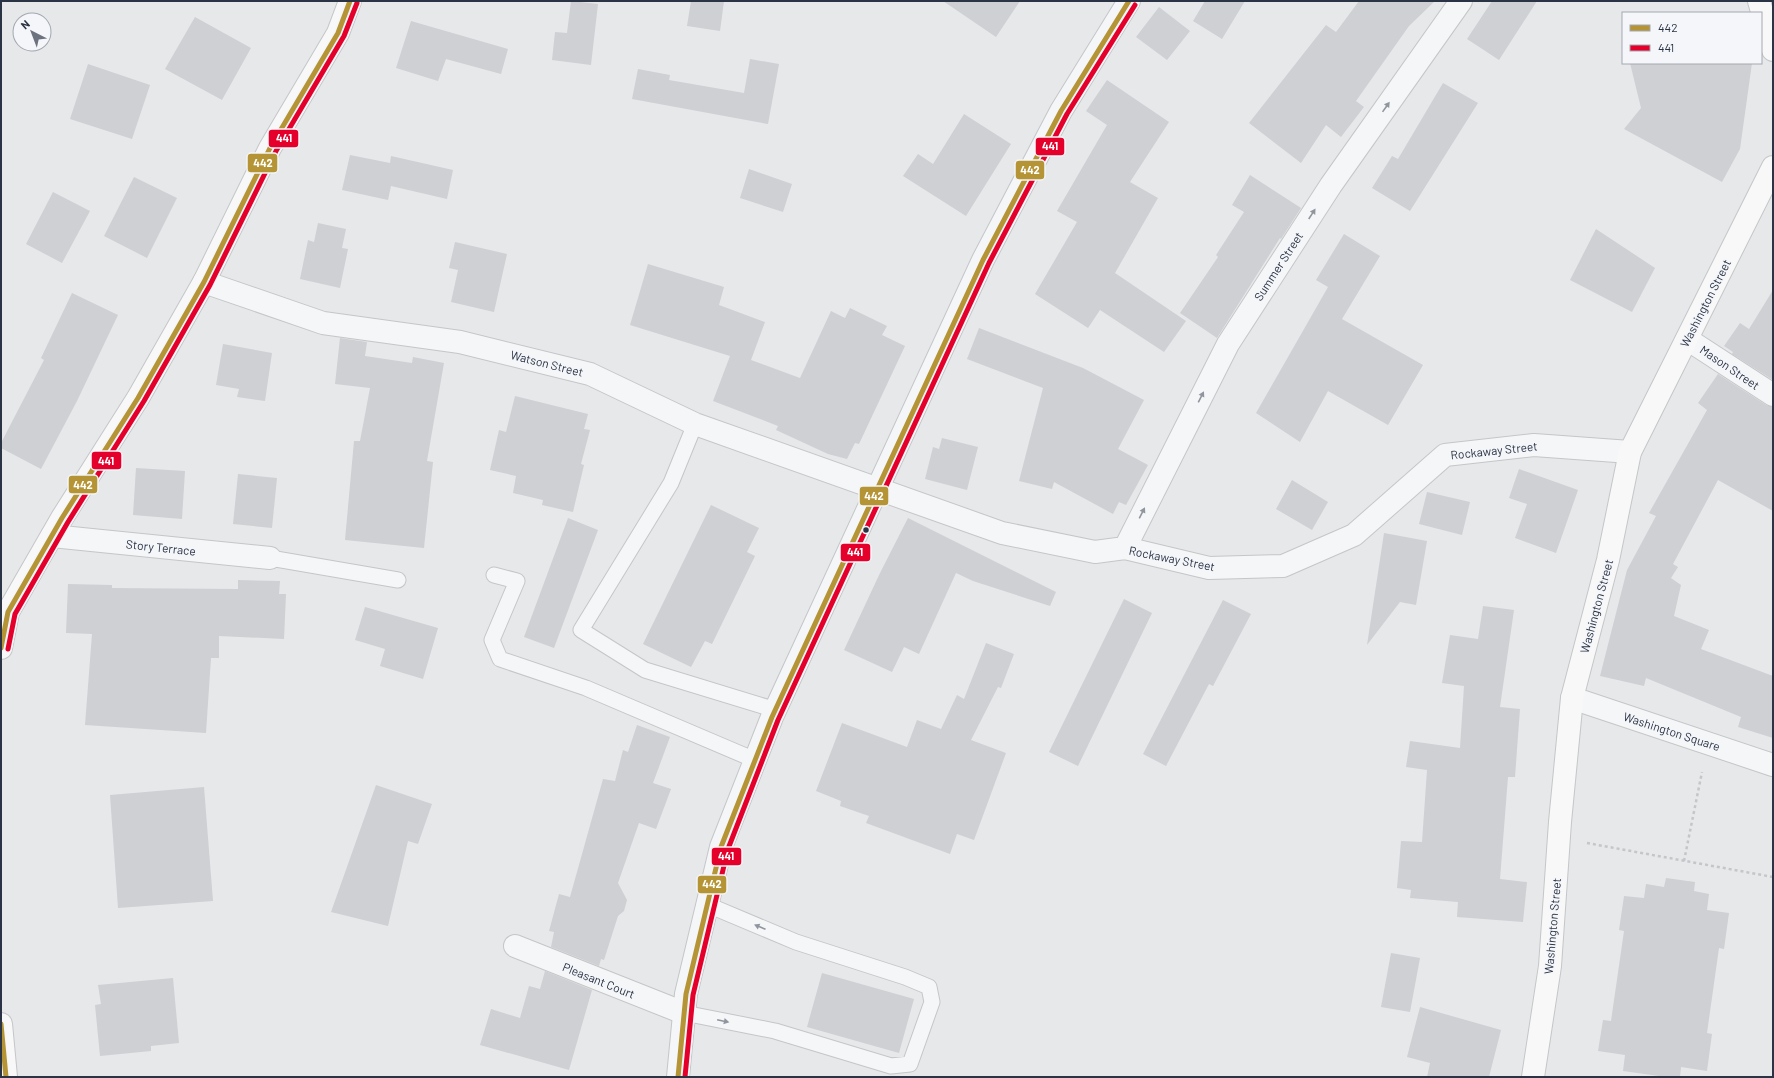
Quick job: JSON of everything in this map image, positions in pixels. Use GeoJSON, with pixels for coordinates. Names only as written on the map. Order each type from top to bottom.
{"type":"FeatureCollection","features":[{"type":"Feature","properties":{"kind":"main road"},"geometry":{"type":"LineString","coordinates":[[1,648],[5,609],[138,398],[204,282],[270,148],[338,33],[350,1]]}},
{"type":"Feature","properties":{"kind":"main road"},"geometry":{"type":"LineString","coordinates":[[1759,1],[1773,50]]}},
{"type":"Feature","properties":{"kind":"main road","name":"Washington Street"},"geometry":{"type":"LineString","coordinates":[[1534,1077],[1550,966],[1559,838],[1572,698],[1608,560],[1630,452],[1773,167]]}},
{"type":"Feature","properties":{"kind":"main road"},"geometry":{"type":"LineString","coordinates":[[1,1024],[6,1077]]}},
{"type":"Feature","properties":{"kind":"street"},"geometry":{"type":"LineString","coordinates":[[678,1077],[686,994],[721,847],[755,760],[776,710],[983,260],[1061,111],[1129,1]]}},
{"type":"Feature","properties":{"kind":"street","name":"Summer Street"},"geometry":{"type":"LineString","coordinates":[[1125,548],[1228,344],[1331,185],[1461,1]]}},
{"type":"Feature","properties":{"kind":"street","name":"Watson Street"},"geometry":{"type":"LineString","coordinates":[[204,282],[323,323],[460,342],[590,374],[695,424],[878,489]]}},
{"type":"Feature","properties":{"kind":"street","name":"Mason Street"},"geometry":{"type":"LineString","coordinates":[[1688,339],[1773,395]]}},
{"type":"Feature","properties":{"kind":"street","name":"Rockaway Street"},"geometry":{"type":"LineString","coordinates":[[878,489],[1002,533],[1095,552],[1125,548],[1209,568],[1283,566],[1354,535],[1446,455],[1534,445],[1630,452]]}},
{"type":"Feature","properties":{"kind":"street","name":"Story Terrace"},"geometry":{"type":"LineString","coordinates":[[52,536],[270,558]]}},
{"type":"Feature","properties":{"kind":"street","name":"Washington Square"},"geometry":{"type":"LineString","coordinates":[[1572,698],[1773,765]]}},
{"type":"Feature","properties":{"kind":"street","name":"Pleasant Court"},"geometry":{"type":"LineString","coordinates":[[514,946],[684,1013]]}},
{"type":"Feature","properties":{"kind":"lane"},"geometry":{"type":"LineString","coordinates":[[695,424],[671,483],[581,630],[644,670],[776,710]]}},
{"type":"Feature","properties":{"kind":"lane"},"geometry":{"type":"LineString","coordinates":[[270,558],[398,580]]}},
{"type":"Feature","properties":{"kind":"lane"},"geometry":{"type":"LineString","coordinates":[[494,575],[516,581],[492,640],[500,659],[586,688],[755,760]]}},
{"type":"Feature","properties":{"kind":"lane"},"geometry":{"type":"LineString","coordinates":[[684,1013],[775,1031],[891,1066],[910,1064],[932,1002],[929,988],[917,982],[796,942],[708,905]]}},
{"type":"Feature","properties":{"kind":"path"},"geometry":{"type":"LineString","coordinates":[[1684,861],[1701,774],[1712,744]]}},
{"type":"Feature","properties":{"kind":"path"},"geometry":{"type":"LineString","coordinates":[[1559,838],[1773,877]]}},
{"type":"Feature","properties":{"kind":"building"},"geometry":{"type":"Polygon","coordinates":[[[571,1],[598,4],[591,65],[552,60],[555,32],[567,33],[571,1]]]}},
{"type":"Feature","properties":{"kind":"building"},"geometry":{"type":"Polygon","coordinates":[[[691,1],[724,1],[720,31],[687,26],[691,1]]]}},
{"type":"Feature","properties":{"kind":"building"},"geometry":{"type":"Polygon","coordinates":[[[943,1],[1020,1],[996,37],[943,1]]]}},
{"type":"Feature","properties":{"kind":"building"},"geometry":{"type":"Polygon","coordinates":[[[1205,1],[1245,1],[1222,39],[1193,21],[1205,1]]]}},
{"type":"Feature","properties":{"kind":"building"},"geometry":{"type":"Polygon","coordinates":[[[1359,1],[1435,1],[1409,26],[1356,101],[1364,107],[1341,137],[1326,125],[1301,163],[1249,123],[1326,25],[1336,32],[1359,1]]]}},
{"type":"Feature","properties":{"kind":"building"},"geometry":{"type":"Polygon","coordinates":[[[1492,1],[1537,1],[1499,60],[1467,39],[1492,1]]]}},
{"type":"Feature","properties":{"kind":"building"},"geometry":{"type":"Polygon","coordinates":[[[1159,7],[1190,31],[1167,60],[1136,37],[1159,7]]]}},
{"type":"Feature","properties":{"kind":"building"},"geometry":{"type":"Polygon","coordinates":[[[195,17],[251,48],[222,100],[165,69],[195,17]]]}},
{"type":"Feature","properties":{"kind":"building"},"geometry":{"type":"Polygon","coordinates":[[[411,21],[508,49],[501,74],[446,59],[438,81],[396,68],[411,21]]]}},
{"type":"Feature","properties":{"kind":"building"},"geometry":{"type":"Polygon","coordinates":[[[750,59],[779,64],[768,124],[632,99],[638,69],[670,75],[669,80],[744,93],[750,59]]]}},
{"type":"Feature","properties":{"kind":"building"},"geometry":{"type":"Polygon","coordinates":[[[88,64],[150,85],[132,139],[70,119],[88,64]]]}},
{"type":"Feature","properties":{"kind":"building"},"geometry":{"type":"Polygon","coordinates":[[[1630,64],[1752,64],[1740,149],[1722,182],[1624,129],[1641,108],[1630,64]]]}},
{"type":"Feature","properties":{"kind":"building"},"geometry":{"type":"Polygon","coordinates":[[[1107,80],[1169,122],[1130,182],[1158,198],[1115,273],[1186,321],[1164,352],[1100,310],[1088,328],[1035,294],[1077,222],[1057,211],[1107,125],[1086,111],[1107,80]]]}},
{"type":"Feature","properties":{"kind":"building"},"geometry":{"type":"Polygon","coordinates":[[[1443,83],[1478,103],[1410,211],[1372,188],[1392,156],[1398,159],[1443,83]]]}},
{"type":"Feature","properties":{"kind":"building"},"geometry":{"type":"Polygon","coordinates":[[[964,114],[1011,144],[966,216],[903,176],[918,154],[933,164],[964,114]]]}},
{"type":"Feature","properties":{"kind":"building"},"geometry":{"type":"Polygon","coordinates":[[[350,155],[390,163],[391,156],[453,170],[447,199],[391,186],[388,200],[342,190],[350,155]]]}},
{"type":"Feature","properties":{"kind":"building"},"geometry":{"type":"Polygon","coordinates":[[[749,169],[792,184],[783,212],[740,198],[749,169]]]}},
{"type":"Feature","properties":{"kind":"building"},"geometry":{"type":"Polygon","coordinates":[[[1250,175],[1301,208],[1281,239],[1280,238],[1217,338],[1180,313],[1218,257],[1216,255],[1244,212],[1232,205],[1250,175]]]}},
{"type":"Feature","properties":{"kind":"building"},"geometry":{"type":"Polygon","coordinates":[[[134,177],[177,198],[147,258],[104,236],[134,177]]]}},
{"type":"Feature","properties":{"kind":"building"},"geometry":{"type":"Polygon","coordinates":[[[53,192],[90,211],[62,263],[26,244],[53,192]]]}},
{"type":"Feature","properties":{"kind":"building"},"geometry":{"type":"Polygon","coordinates":[[[318,223],[346,229],[342,248],[348,249],[340,288],[300,279],[308,240],[314,242],[318,223]]]}},
{"type":"Feature","properties":{"kind":"building"},"geometry":{"type":"Polygon","coordinates":[[[1596,229],[1655,268],[1632,312],[1570,280],[1596,229]]]}},
{"type":"Feature","properties":{"kind":"building"},"geometry":{"type":"Polygon","coordinates":[[[1344,234],[1380,256],[1342,319],[1423,365],[1388,425],[1328,391],[1300,442],[1256,413],[1328,287],[1316,280],[1344,234]]]}},
{"type":"Feature","properties":{"kind":"building"},"geometry":{"type":"Polygon","coordinates":[[[455,242],[507,254],[494,312],[451,302],[458,270],[449,268],[455,242]]]}},
{"type":"Feature","properties":{"kind":"building"},"geometry":{"type":"Polygon","coordinates":[[[648,264],[724,287],[719,305],[765,322],[751,360],[800,378],[831,311],[845,318],[850,308],[887,326],[882,335],[905,346],[859,444],[855,443],[847,459],[828,454],[776,430],[778,426],[713,401],[730,356],[630,325],[648,264]]]}},
{"type":"Feature","properties":{"kind":"building"},"geometry":{"type":"Polygon","coordinates":[[[1773,290],[1773,380],[1732,354],[1733,352],[1724,346],[1740,323],[1749,329],[1773,290]]]}},
{"type":"Feature","properties":{"kind":"building"},"geometry":{"type":"Polygon","coordinates":[[[72,293],[118,315],[77,401],[41,469],[1,448],[1,443],[44,360],[41,358],[72,293]]]}},
{"type":"Feature","properties":{"kind":"building"},"geometry":{"type":"Polygon","coordinates":[[[979,328],[1083,368],[1144,400],[1118,449],[1148,465],[1126,505],[1119,502],[1113,514],[1054,482],[1052,489],[1019,481],[1043,388],[967,359],[979,328]]]}},
{"type":"Feature","properties":{"kind":"building"},"geometry":{"type":"Polygon","coordinates":[[[340,338],[367,342],[365,356],[412,363],[413,357],[444,363],[427,461],[433,462],[424,548],[345,540],[354,441],[360,441],[370,388],[335,384],[340,338]]]}},
{"type":"Feature","properties":{"kind":"building"},"geometry":{"type":"Polygon","coordinates":[[[223,344],[272,353],[265,401],[237,397],[239,389],[216,385],[223,344]]]}},
{"type":"Feature","properties":{"kind":"building"},"geometry":{"type":"Polygon","coordinates":[[[1718,374],[1766,405],[1773,407],[1773,511],[1718,480],[1673,564],[1678,567],[1671,578],[1681,585],[1674,616],[1709,630],[1701,649],[1773,676],[1773,738],[1738,727],[1741,717],[1646,678],[1644,686],[1600,676],[1627,570],[1656,516],[1649,513],[1707,410],[1698,403],[1718,374]]]}},
{"type":"Feature","properties":{"kind":"building"},"geometry":{"type":"Polygon","coordinates":[[[515,396],[588,414],[584,429],[590,430],[581,464],[584,465],[573,512],[542,505],[543,500],[513,493],[516,476],[490,470],[499,430],[506,432],[515,396]]]}},
{"type":"Feature","properties":{"kind":"building"},"geometry":{"type":"Polygon","coordinates":[[[942,438],[978,447],[967,490],[925,479],[933,447],[939,449],[942,438]]]}},
{"type":"Feature","properties":{"kind":"building"},"geometry":{"type":"Polygon","coordinates":[[[136,468],[185,471],[182,519],[133,515],[136,468]]]}},
{"type":"Feature","properties":{"kind":"building"},"geometry":{"type":"Polygon","coordinates":[[[1519,469],[1578,490],[1556,553],[1515,538],[1527,504],[1509,498],[1519,469]]]}},
{"type":"Feature","properties":{"kind":"building"},"geometry":{"type":"Polygon","coordinates":[[[238,474],[277,478],[272,528],[233,524],[238,474]]]}},
{"type":"Feature","properties":{"kind":"building"},"geometry":{"type":"Polygon","coordinates":[[[1292,480],[1328,502],[1312,530],[1276,509],[1292,480]]]}},
{"type":"Feature","properties":{"kind":"building"},"geometry":{"type":"Polygon","coordinates":[[[1427,492],[1470,502],[1462,535],[1419,524],[1427,492]]]}},
{"type":"Feature","properties":{"kind":"building"},"geometry":{"type":"Polygon","coordinates":[[[711,505],[759,528],[747,552],[755,556],[712,644],[705,641],[691,667],[643,644],[711,505]]]}},
{"type":"Feature","properties":{"kind":"building"},"geometry":{"type":"Polygon","coordinates":[[[568,518],[598,530],[554,648],[524,637],[568,518]]]}},
{"type":"Feature","properties":{"kind":"building"},"geometry":{"type":"Polygon","coordinates":[[[908,518],[1056,592],[1050,606],[973,581],[956,573],[919,654],[904,647],[892,672],[844,650],[908,518]]]}},
{"type":"Feature","properties":{"kind":"building"},"geometry":{"type":"Polygon","coordinates":[[[1384,533],[1427,541],[1416,605],[1400,602],[1367,645],[1384,533]]]}},
{"type":"Feature","properties":{"kind":"building"},"geometry":{"type":"Polygon","coordinates":[[[238,580],[280,581],[279,594],[286,594],[284,639],[219,636],[219,658],[211,658],[206,733],[85,725],[92,634],[66,633],[68,584],[112,585],[112,588],[238,589],[238,580]]]}},
{"type":"Feature","properties":{"kind":"building"},"geometry":{"type":"Polygon","coordinates":[[[1124,599],[1152,613],[1078,766],[1049,752],[1124,599]]]}},
{"type":"Feature","properties":{"kind":"building"},"geometry":{"type":"Polygon","coordinates":[[[1223,600],[1251,614],[1213,686],[1209,684],[1166,766],[1143,754],[1223,600]]]}},
{"type":"Feature","properties":{"kind":"building"},"geometry":{"type":"Polygon","coordinates":[[[1483,606],[1514,610],[1500,707],[1520,709],[1515,777],[1508,777],[1500,879],[1527,882],[1523,922],[1457,917],[1458,902],[1410,898],[1411,890],[1397,888],[1401,841],[1422,842],[1427,770],[1406,767],[1410,741],[1460,748],[1464,686],[1442,683],[1450,635],[1478,639],[1483,606]]]}},
{"type":"Feature","properties":{"kind":"building"},"geometry":{"type":"Polygon","coordinates":[[[365,607],[438,628],[423,679],[380,666],[385,649],[355,640],[365,607]]]}},
{"type":"Feature","properties":{"kind":"building"},"geometry":{"type":"Polygon","coordinates":[[[986,643],[1014,654],[1001,688],[998,687],[971,740],[1006,753],[974,840],[957,834],[950,854],[866,823],[869,816],[840,806],[841,801],[816,791],[842,723],[907,747],[917,720],[941,729],[957,695],[964,699],[986,643]]]}},
{"type":"Feature","properties":{"kind":"building"},"geometry":{"type":"Polygon","coordinates":[[[637,725],[670,737],[653,783],[671,789],[656,829],[639,823],[618,883],[627,900],[624,911],[618,916],[604,960],[601,959],[599,966],[551,947],[554,932],[549,931],[559,894],[570,897],[603,779],[615,781],[623,750],[628,752],[637,725]]]}},
{"type":"Feature","properties":{"kind":"building"},"geometry":{"type":"Polygon","coordinates":[[[376,785],[432,804],[418,844],[408,841],[388,926],[331,912],[376,785]]]}},
{"type":"Feature","properties":{"kind":"building"},"geometry":{"type":"Polygon","coordinates":[[[204,787],[213,901],[118,908],[110,795],[204,787]]]}},
{"type":"Feature","properties":{"kind":"building"},"geometry":{"type":"Polygon","coordinates":[[[1666,878],[1695,882],[1694,891],[1709,894],[1707,910],[1729,913],[1724,949],[1719,948],[1707,1033],[1712,1034],[1707,1071],[1681,1067],[1680,1077],[1666,1077],[1623,1071],[1625,1055],[1598,1051],[1603,1020],[1611,1021],[1624,931],[1619,930],[1624,896],[1644,898],[1646,884],[1664,887],[1666,878]]]}},
{"type":"Feature","properties":{"kind":"building"},"geometry":{"type":"Polygon","coordinates":[[[1391,953],[1420,958],[1410,1012],[1381,1007],[1391,953]]]}},
{"type":"Feature","properties":{"kind":"building"},"geometry":{"type":"Polygon","coordinates":[[[545,971],[592,990],[569,1070],[480,1045],[491,1009],[520,1018],[529,986],[540,989],[545,971]]]}},
{"type":"Feature","properties":{"kind":"building"},"geometry":{"type":"Polygon","coordinates":[[[822,973],[914,999],[899,1053],[807,1027],[822,973]]]}},
{"type":"Feature","properties":{"kind":"building"},"geometry":{"type":"Polygon","coordinates":[[[173,978],[179,1043],[151,1046],[151,1051],[100,1056],[95,1005],[101,1004],[98,985],[173,978]]]}},
{"type":"Feature","properties":{"kind":"building"},"geometry":{"type":"Polygon","coordinates":[[[1420,1007],[1501,1030],[1489,1077],[1427,1077],[1430,1063],[1407,1057],[1420,1007]]]}},
{"type":"Feature","properties":{"kind":"transit line","name":"442"},"geometry":{"type":"LineString","coordinates":[[1,648],[8,612],[62,518],[138,398],[204,282],[270,148],[338,33],[350,1]]}},
{"type":"Feature","properties":{"kind":"transit line","name":"442"},"geometry":{"type":"LineString","coordinates":[[678,1077],[686,994],[721,847],[772,717],[983,260],[1061,111],[1129,1]]}},
{"type":"Feature","properties":{"kind":"transit line","name":"441"},"geometry":{"type":"LineString","coordinates":[[8,649],[15,614],[68,522],[144,401],[210,285],[276,151],[344,36],[357,3]]}},
{"type":"Feature","properties":{"kind":"transit line","name":"441"},"geometry":{"type":"LineString","coordinates":[[685,1077],[693,995],[728,849],[778,720],[989,263],[1067,114],[1135,5]]}},
{"type":"Feature","properties":{"kind":"transit line","name":"442"},"geometry":{"type":"LineString","coordinates":[[1,1024],[6,1077]]}}]}
